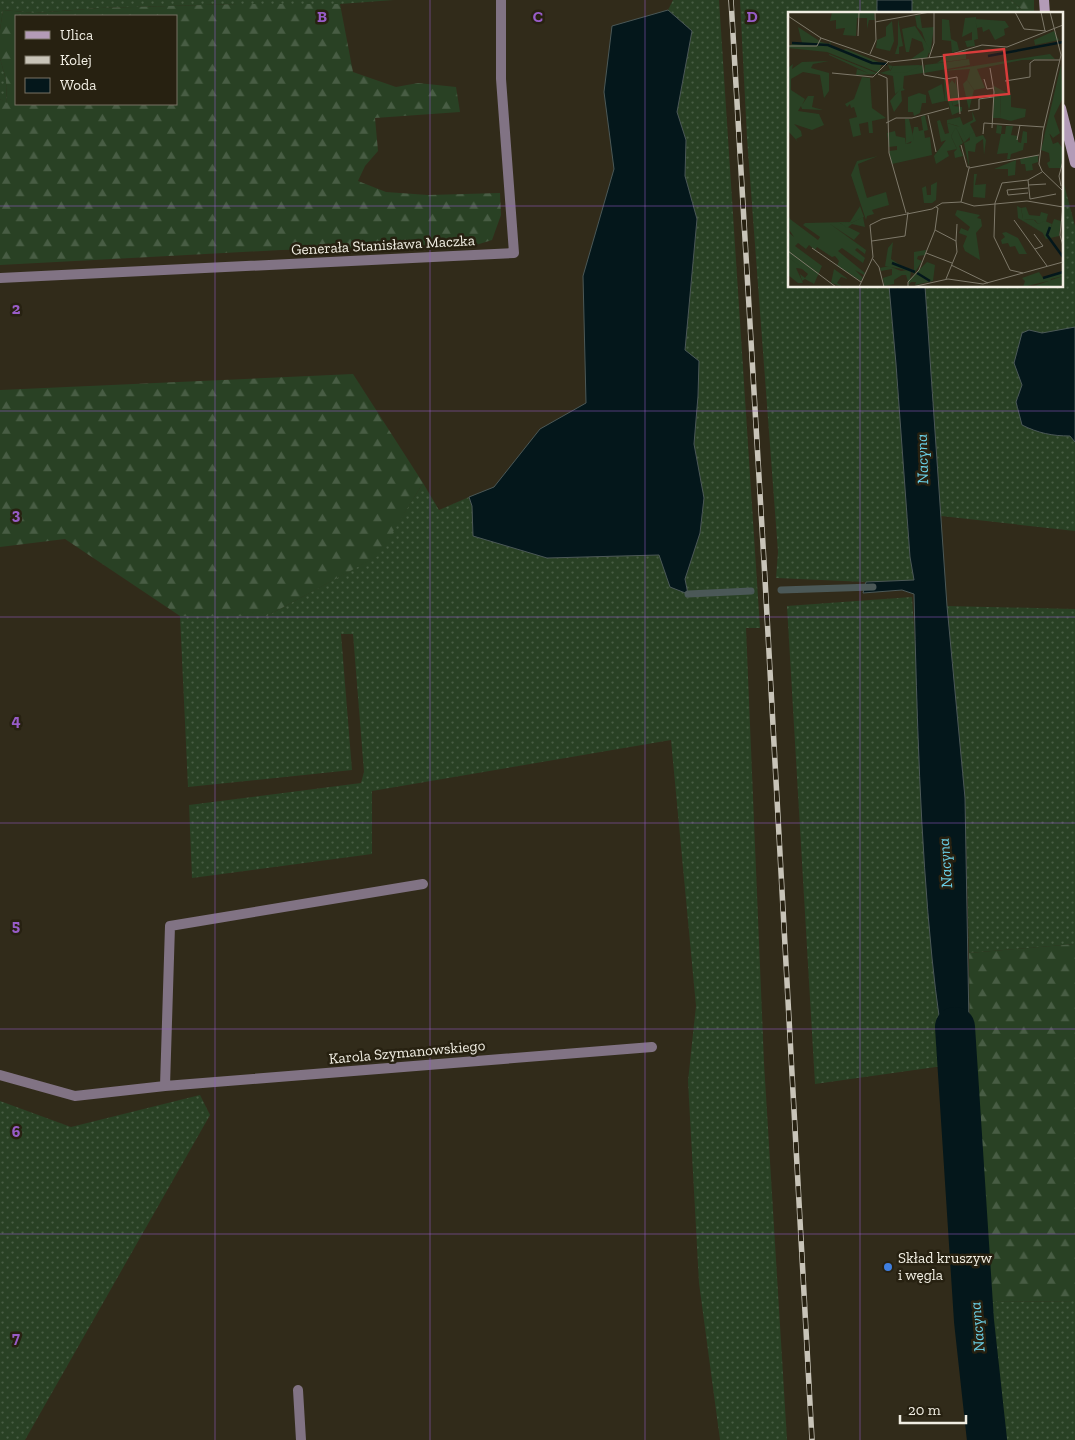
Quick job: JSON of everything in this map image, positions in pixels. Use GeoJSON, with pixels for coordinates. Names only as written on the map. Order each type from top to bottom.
{"type":"FeatureCollection","features":[{"type":"Feature","properties":{"kind":"street","name":"Generała Stanisława Maczka"},"geometry":{"type":"LineString","coordinates":[[0,278],[514,253],[501,79],[500,0]]}},
{"type":"Feature","properties":{"kind":"street"},"geometry":{"type":"LineString","coordinates":[[1062,112],[1075,163]]}},
{"type":"Feature","properties":{"kind":"street"},"geometry":{"type":"LineString","coordinates":[[165,1086],[170,926],[423,884]]}},
{"type":"Feature","properties":{"kind":"street","name":"Karola Szymanowskiego"},"geometry":{"type":"LineString","coordinates":[[0,1075],[75,1096],[165,1086],[652,1047]]}},
{"type":"Feature","properties":{"kind":"street"},"geometry":{"type":"LineString","coordinates":[[298,1390],[301,1440]]}},
{"type":"Feature","properties":{"kind":"green space"},"geometry":{"type":"Polygon","coordinates":[[[0,0],[394,0],[340,4],[238,4],[99,8],[35,13],[3,10],[0,30],[0,0]]]}},
{"type":"Feature","properties":{"kind":"green space"},"geometry":{"type":"Polygon","coordinates":[[[673,0],[719,0],[760,628],[746,628],[764,1063],[787,1440],[720,1440],[699,1283],[688,1081],[696,1006],[671,740],[372,791],[372,854],[192,878],[189,805],[361,783],[364,772],[353,634],[341,634],[352,770],[188,787],[180,616],[267,616],[377,556],[423,483],[439,510],[469,497],[472,506],[547,558],[660,555],[685,579],[700,533],[704,498],[694,444],[698,396],[685,350],[697,219],[685,176],[686,140],[677,112],[692,31],[668,10],[673,0]]]}},
{"type":"Feature","properties":{"kind":"green space"},"geometry":{"type":"Polygon","coordinates":[[[740,0],[877,0],[877,12],[788,12],[788,288],[889,288],[910,557],[914,580],[866,582],[776,578],[778,552],[747,138],[740,0]]]}},
{"type":"Feature","properties":{"kind":"green space"},"geometry":{"type":"Polygon","coordinates":[[[912,0],[1011,0],[1025,12],[912,12],[912,0]]]}},
{"type":"Feature","properties":{"kind":"green space"},"geometry":{"type":"Polygon","coordinates":[[[1011,0],[1034,0],[1034,12],[1025,12],[1011,0]]]}},
{"type":"Feature","properties":{"kind":"green space"},"geometry":{"type":"Polygon","coordinates":[[[238,4],[340,4],[353,72],[396,87],[418,83],[456,87],[460,112],[375,118],[378,151],[365,166],[358,181],[386,192],[428,195],[500,193],[501,215],[492,240],[476,245],[281,250],[0,265],[0,99],[7,103],[6,80],[0,58],[0,30],[3,10],[35,13],[99,8],[238,4]]]}},
{"type":"Feature","properties":{"kind":"green space"},"geometry":{"type":"Polygon","coordinates":[[[0,58],[6,80],[7,104],[0,99],[0,58]]]}},
{"type":"Feature","properties":{"kind":"green space"},"geometry":{"type":"Polygon","coordinates":[[[1062,177],[1075,226],[1075,531],[941,516],[925,288],[1062,288],[1062,177]]]}},
{"type":"Feature","properties":{"kind":"green space"},"geometry":{"type":"Polygon","coordinates":[[[353,374],[423,483],[378,556],[267,616],[180,616],[65,539],[0,547],[0,390],[353,374]]]}},
{"type":"Feature","properties":{"kind":"green space"},"geometry":{"type":"Polygon","coordinates":[[[912,597],[943,1066],[815,1084],[787,606],[912,597]]]}},
{"type":"Feature","properties":{"kind":"green space"},"geometry":{"type":"Polygon","coordinates":[[[947,606],[1075,609],[1075,944],[969,953],[965,798],[947,606]]]}},
{"type":"Feature","properties":{"kind":"green space"},"geometry":{"type":"Polygon","coordinates":[[[1075,944],[1075,1301],[988,1302],[970,1082],[969,953],[1075,944]]]}},
{"type":"Feature","properties":{"kind":"green space"},"geometry":{"type":"Polygon","coordinates":[[[200,1095],[210,1115],[25,1440],[0,1440],[0,1101],[71,1127],[200,1095]]]}},
{"type":"Feature","properties":{"kind":"green space"},"geometry":{"type":"Polygon","coordinates":[[[1075,1301],[1075,1440],[997,1440],[988,1302],[1075,1301]]]}},
{"type":"Feature","properties":{"kind":"water"},"geometry":{"type":"Polygon","coordinates":[[[877,0],[912,0],[912,12],[877,12],[877,0]]]}},
{"type":"Feature","properties":{"kind":"water"},"geometry":{"type":"Polygon","coordinates":[[[668,10],[692,31],[677,112],[686,140],[685,176],[697,219],[685,350],[699,361],[694,444],[704,498],[700,533],[685,579],[688,594],[670,587],[659,555],[547,558],[473,536],[472,506],[469,497],[494,487],[540,429],[586,403],[583,276],[614,169],[604,92],[612,26],[668,10]]]}},
{"type":"Feature","properties":{"kind":"water"},"geometry":{"type":"Polygon","coordinates":[[[889,288],[925,288],[947,606],[965,798],[970,1082],[948,1082],[934,974],[922,822],[914,594],[902,590],[863,593],[866,582],[914,580],[910,557],[889,288]]]}},
{"type":"Feature","properties":{"kind":"water"},"geometry":{"type":"Polygon","coordinates":[[[1075,327],[1075,442],[1070,436],[1045,433],[1022,425],[1016,402],[1022,385],[1014,363],[1022,333],[1029,330],[1042,333],[1075,327]]]}},
{"type":"Feature","properties":{"kind":"waterway"},"geometry":{"type":"LineString","coordinates":[[781,590],[873,587]]}},
{"type":"Feature","properties":{"kind":"waterway"},"geometry":{"type":"LineString","coordinates":[[688,594],[751,591]]}},
{"type":"Feature","properties":{"kind":"waterway","name":"Nacyna"},"geometry":{"type":"LineString","coordinates":[[955,1027],[974,1321],[987,1440]]}},
{"type":"Feature","properties":{"kind":"railway"},"geometry":{"type":"LineString","coordinates":[[731,0],[812,1440]]}},
{"type":"Feature","properties":{"kind":"place","name":"Skład kruszyw i węgla"},"geometry":{"type":"Point","coordinates":[888,1267]}}]}
